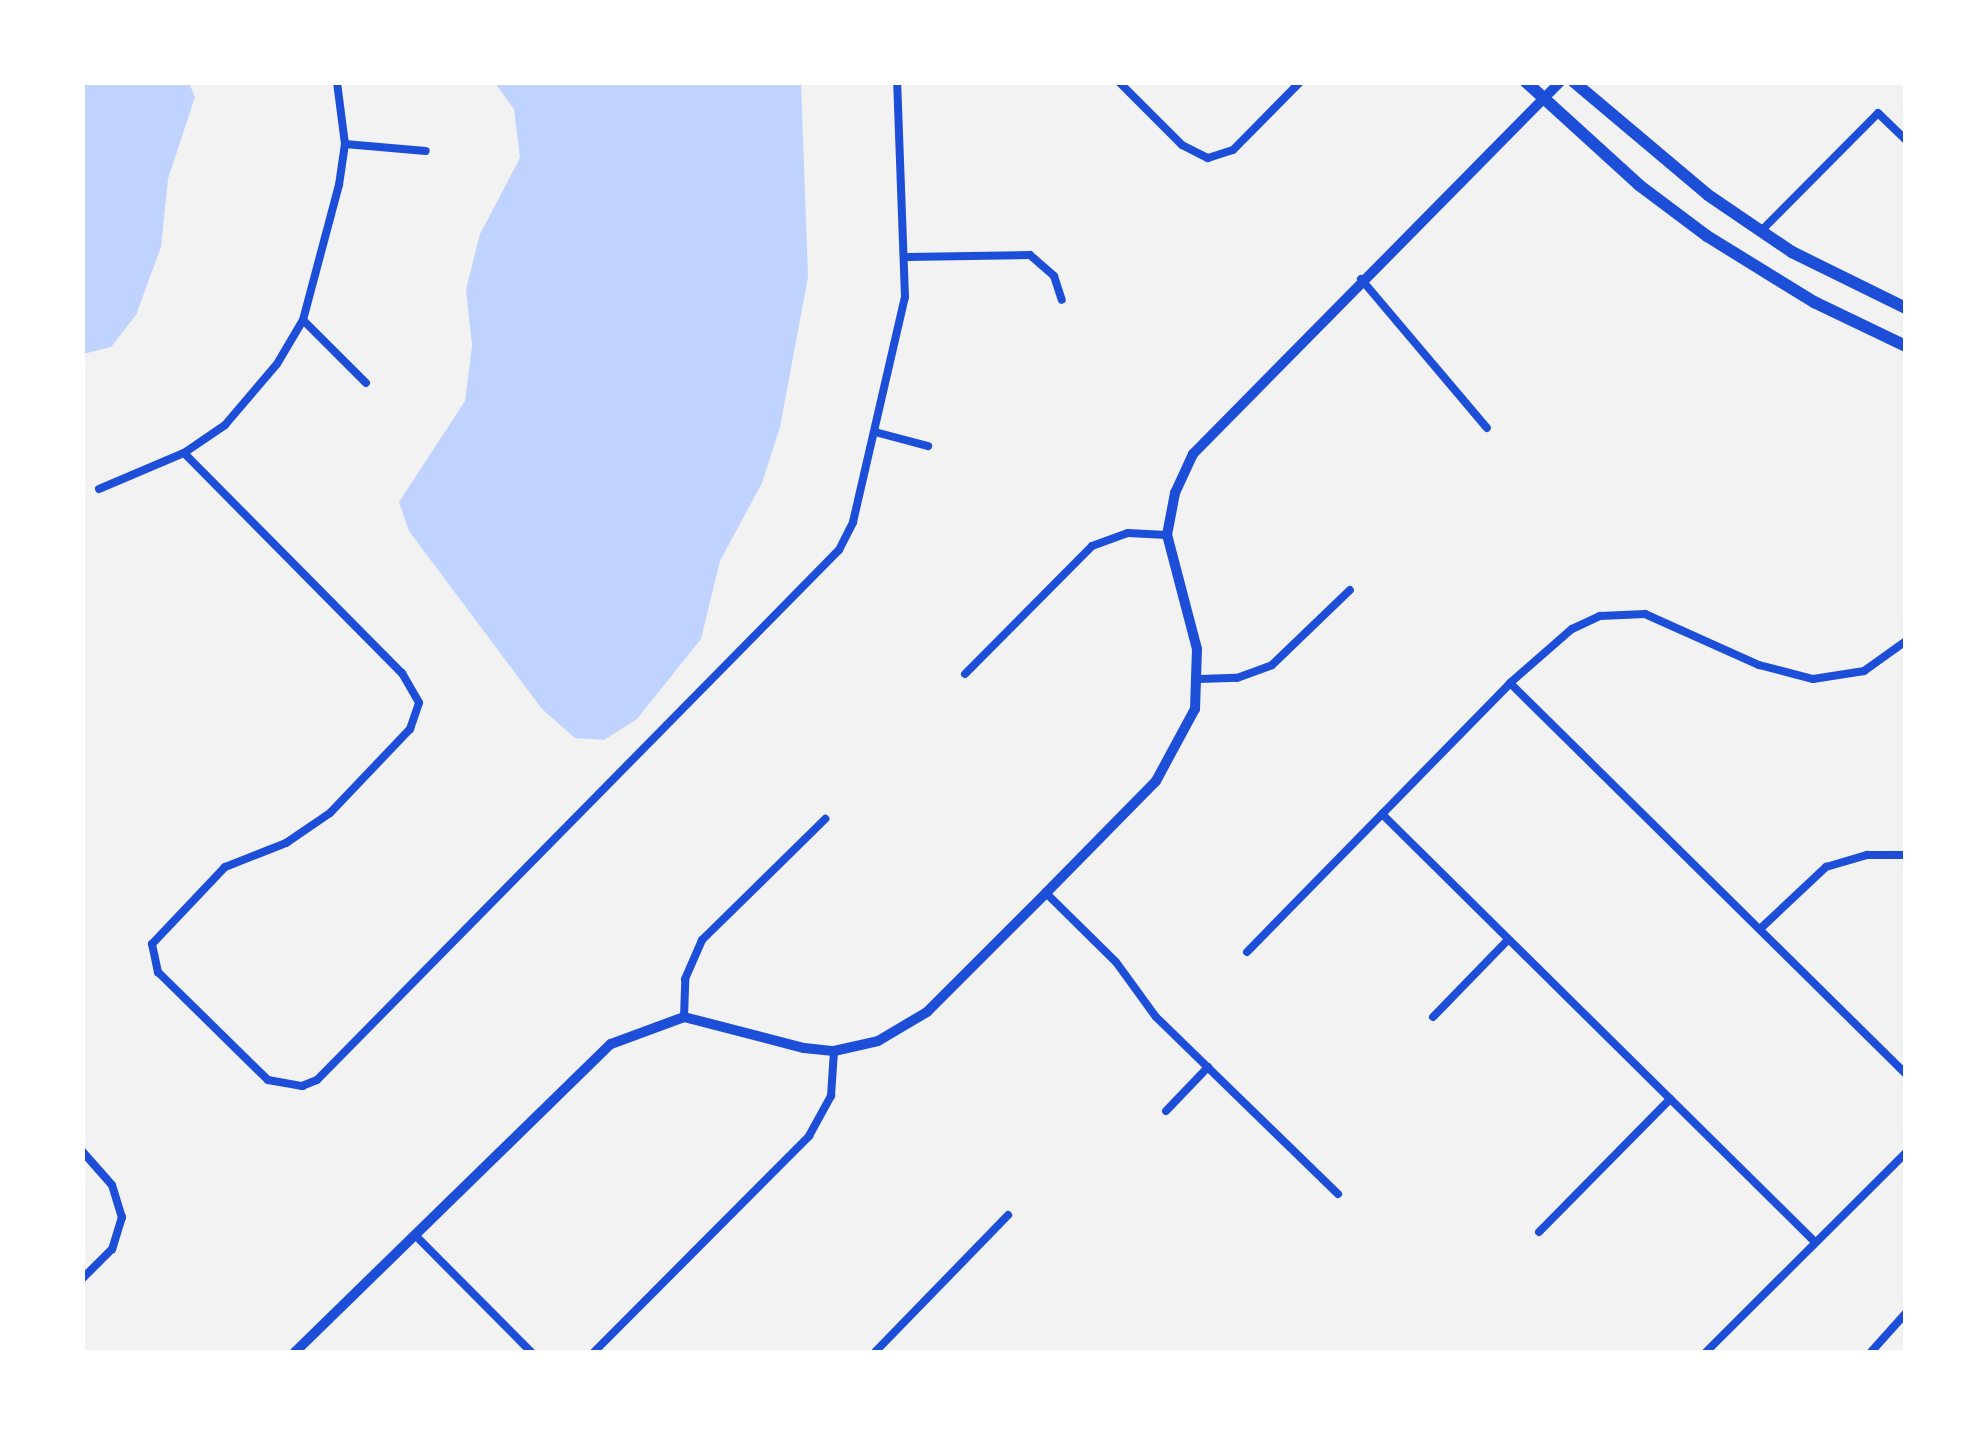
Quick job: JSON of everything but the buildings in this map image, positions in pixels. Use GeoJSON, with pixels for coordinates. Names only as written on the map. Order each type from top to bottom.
{"type":"FeatureCollection","features":[{"type":"Feature","properties":{"kind":"main road"},"geometry":{"type":"LineString","coordinates":[[1526,82],[1710,238],[1814,302],[1906,346]]}},
{"type":"Feature","properties":{"kind":"main road"},"geometry":{"type":"LineString","coordinates":[[1574,82],[1665,164],[1760,231],[1906,308]]}},
{"type":"Feature","properties":{"kind":"street"},"geometry":{"type":"LineString","coordinates":[[99,489],[184,452],[250,400],[303,320],[345,144],[338,82]]}},
{"type":"Feature","properties":{"kind":"street"},"geometry":{"type":"LineString","coordinates":[[184,452],[402,673],[419,703],[410,730],[330,813],[286,843],[225,867],[152,944],[158,972],[268,1080],[288,1088],[317,1080],[838,550],[853,522],[904,297],[906,257],[896,82]]}},
{"type":"Feature","properties":{"kind":"street"},"geometry":{"type":"LineString","coordinates":[[1119,82],[1182,145],[1208,158],[1233,150],[1300,82]]}},
{"type":"Feature","properties":{"kind":"street"},"geometry":{"type":"LineString","coordinates":[[295,1352],[592,1057],[628,1035],[684,1018],[834,1051],[878,1041],[927,1012],[1046,893],[1170,765],[1188,730],[1200,679],[1194,632],[1177,590],[1167,535],[1182,472],[1204,438],[1560,82]]}},
{"type":"Feature","properties":{"kind":"street"},"geometry":{"type":"LineString","coordinates":[[1760,231],[1878,113],[1906,140]]}},
{"type":"Feature","properties":{"kind":"street"},"geometry":{"type":"LineString","coordinates":[[345,144],[426,151]]}},
{"type":"Feature","properties":{"kind":"street"},"geometry":{"type":"LineString","coordinates":[[906,257],[1030,255],[1054,276],[1062,300]]}},
{"type":"Feature","properties":{"kind":"street"},"geometry":{"type":"LineString","coordinates":[[1361,279],[1486,428]]}},
{"type":"Feature","properties":{"kind":"street"},"geometry":{"type":"LineString","coordinates":[[303,320],[366,383]]}},
{"type":"Feature","properties":{"kind":"street"},"geometry":{"type":"LineString","coordinates":[[875,432],[928,446]]}},
{"type":"Feature","properties":{"kind":"street"},"geometry":{"type":"LineString","coordinates":[[965,674],[1092,546],[1128,533],[1167,535]]}},
{"type":"Feature","properties":{"kind":"street"},"geometry":{"type":"LineString","coordinates":[[1200,679],[1237,678],[1272,666],[1350,590]]}},
{"type":"Feature","properties":{"kind":"street"},"geometry":{"type":"LineString","coordinates":[[1247,952],[1510,683],[1572,629],[1619,612],[1664,618],[1760,666],[1814,679],[1864,671],[1906,641]]}},
{"type":"Feature","properties":{"kind":"street"},"geometry":{"type":"LineString","coordinates":[[1510,683],[1906,1074]]}},
{"type":"Feature","properties":{"kind":"street"},"geometry":{"type":"LineString","coordinates":[[1382,814],[1815,1242]]}},
{"type":"Feature","properties":{"kind":"street"},"geometry":{"type":"LineString","coordinates":[[684,1018],[684,979],[702,940],[825,819]]}},
{"type":"Feature","properties":{"kind":"street"},"geometry":{"type":"LineString","coordinates":[[1760,930],[1826,867],[1867,855],[1906,855]]}},
{"type":"Feature","properties":{"kind":"street"},"geometry":{"type":"LineString","coordinates":[[1046,893],[1208,1067],[1338,1194]]}},
{"type":"Feature","properties":{"kind":"street"},"geometry":{"type":"LineString","coordinates":[[1433,1017],[1508,940]]}},
{"type":"Feature","properties":{"kind":"street"},"geometry":{"type":"LineString","coordinates":[[594,1352],[810,1136],[830,1096],[834,1051]]}},
{"type":"Feature","properties":{"kind":"street"},"geometry":{"type":"LineString","coordinates":[[1166,1111],[1208,1067]]}},
{"type":"Feature","properties":{"kind":"street"},"geometry":{"type":"LineString","coordinates":[[1539,1232],[1670,1100]]}},
{"type":"Feature","properties":{"kind":"street"},"geometry":{"type":"LineString","coordinates":[[82,1152],[112,1185],[122,1217],[112,1250],[82,1278]]}},
{"type":"Feature","properties":{"kind":"street"},"geometry":{"type":"LineString","coordinates":[[1706,1352],[1906,1153]]}},
{"type":"Feature","properties":{"kind":"street"},"geometry":{"type":"LineString","coordinates":[[875,1352],[1008,1215]]}},
{"type":"Feature","properties":{"kind":"street"},"geometry":{"type":"LineString","coordinates":[[415,1235],[531,1352]]}},
{"type":"Feature","properties":{"kind":"street"},"geometry":{"type":"LineString","coordinates":[[1871,1352],[1906,1313]]}},
{"type":"Feature","properties":{"kind":"water"},"geometry":{"type":"Polygon","coordinates":[[[83,82],[189,83],[195,97],[168,179],[161,247],[136,315],[111,347],[83,354],[83,82]]]}},
{"type":"Feature","properties":{"kind":"water"},"geometry":{"type":"Polygon","coordinates":[[[495,83],[801,83],[808,277],[780,427],[762,483],[720,561],[701,639],[637,719],[604,740],[575,738],[542,709],[409,531],[399,502],[465,401],[472,346],[466,290],[480,234],[520,158],[514,109],[495,83]]]}}]}
